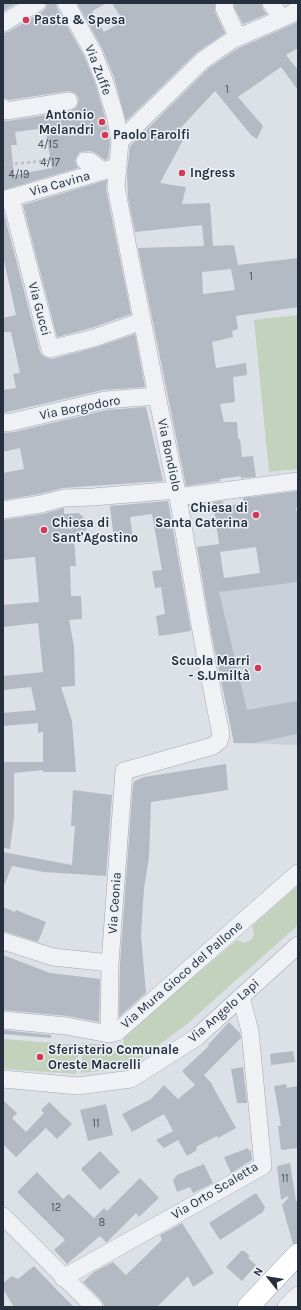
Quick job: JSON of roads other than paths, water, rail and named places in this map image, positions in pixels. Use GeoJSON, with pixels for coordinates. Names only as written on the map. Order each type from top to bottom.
{"type":"FeatureCollection","features":[{"type":"Feature","properties":{"kind":"main road"},"geometry":{"type":"LineString","coordinates":[[248,1307],[298,1254]]}},
{"type":"Feature","properties":{"kind":"street"},"geometry":{"type":"LineString","coordinates":[[3,23],[37,3]]}},
{"type":"Feature","properties":{"kind":"street","name":"Via Zuffe"},"geometry":{"type":"LineString","coordinates":[[66,3],[96,59],[115,115],[120,141]]}},
{"type":"Feature","properties":{"kind":"street"},"geometry":{"type":"LineString","coordinates":[[226,3],[224,8],[238,37]]}},
{"type":"Feature","properties":{"kind":"street"},"geometry":{"type":"LineString","coordinates":[[271,3],[282,18]]}},
{"type":"Feature","properties":{"kind":"street"},"geometry":{"type":"LineString","coordinates":[[120,141],[203,60],[232,40],[290,15],[298,9]]}},
{"type":"Feature","properties":{"kind":"street"},"geometry":{"type":"LineString","coordinates":[[3,108],[6,111],[69,100]]}},
{"type":"Feature","properties":{"kind":"street","name":"Via Bondiolo"},"geometry":{"type":"LineString","coordinates":[[120,141],[110,169],[116,187],[178,494],[205,654],[221,735],[219,741],[213,746],[124,771]]}},
{"type":"Feature","properties":{"kind":"street"},"geometry":{"type":"LineString","coordinates":[[85,161],[110,169]]}},
{"type":"Feature","properties":{"kind":"street","name":"Via Cavina"},"geometry":{"type":"LineString","coordinates":[[7,199],[110,169]]}},
{"type":"Feature","properties":{"kind":"street","name":"Via Gucci"},"geometry":{"type":"LineString","coordinates":[[7,199],[50,350],[94,338],[142,321]]}},
{"type":"Feature","properties":{"kind":"street","name":"Via Borgodoro"},"geometry":{"type":"LineString","coordinates":[[3,423],[105,400],[157,396]]}},
{"type":"Feature","properties":{"kind":"street"},"geometry":{"type":"LineString","coordinates":[[3,510],[41,504],[64,498],[178,494],[298,481]]}},
{"type":"Feature","properties":{"kind":"street","name":"Via Ceonia"},"geometry":{"type":"LineString","coordinates":[[109,1034],[110,963],[124,771]]}},
{"type":"Feature","properties":{"kind":"street","name":"Via Mura Gioco del Pallone"},"geometry":{"type":"LineString","coordinates":[[3,1020],[66,1026],[109,1034],[116,1032],[298,873]]}},
{"type":"Feature","properties":{"kind":"street"},"geometry":{"type":"LineString","coordinates":[[3,941],[53,957],[110,963]]}},
{"type":"Feature","properties":{"kind":"street","name":"Via Angelo Lapi"},"geometry":{"type":"LineString","coordinates":[[3,1079],[78,1086],[131,1079],[197,1038],[298,945]]}},
{"type":"Feature","properties":{"kind":"street","name":"Via Orto Scaletta"},"geometry":{"type":"LineString","coordinates":[[64,1278],[262,1166],[250,1032],[241,997]]}},
{"type":"Feature","properties":{"kind":"street"},"geometry":{"type":"LineString","coordinates":[[3,1216],[94,1307]]}},
{"type":"Feature","properties":{"kind":"street"},"geometry":{"type":"LineString","coordinates":[[286,1307],[298,1295]]}},
{"type":"Feature","properties":{"kind":"place","name":"Pasta & Spesa"},"geometry":{"type":"Point","coordinates":[26,20]}},
{"type":"Feature","properties":{"kind":"place","name":"Antonio Melandri"},"geometry":{"type":"Point","coordinates":[102,122]}},
{"type":"Feature","properties":{"kind":"place","name":"Paolo Farolfi"},"geometry":{"type":"Point","coordinates":[105,135]}},
{"type":"Feature","properties":{"kind":"place","name":"Ingress"},"geometry":{"type":"Point","coordinates":[182,173]}},
{"type":"Feature","properties":{"kind":"place","name":"Chiesa di Santa Caterina"},"geometry":{"type":"Point","coordinates":[256,515]}},
{"type":"Feature","properties":{"kind":"place","name":"Chiesa di Sant'Agostino"},"geometry":{"type":"Point","coordinates":[44,530]}},
{"type":"Feature","properties":{"kind":"place","name":"Scuola Marri - S.Umiltà"},"geometry":{"type":"Point","coordinates":[258,668]}},
{"type":"Feature","properties":{"kind":"place","name":"Sferisterio Comunale Oreste Macrelli"},"geometry":{"type":"Point","coordinates":[40,1057]}}]}
